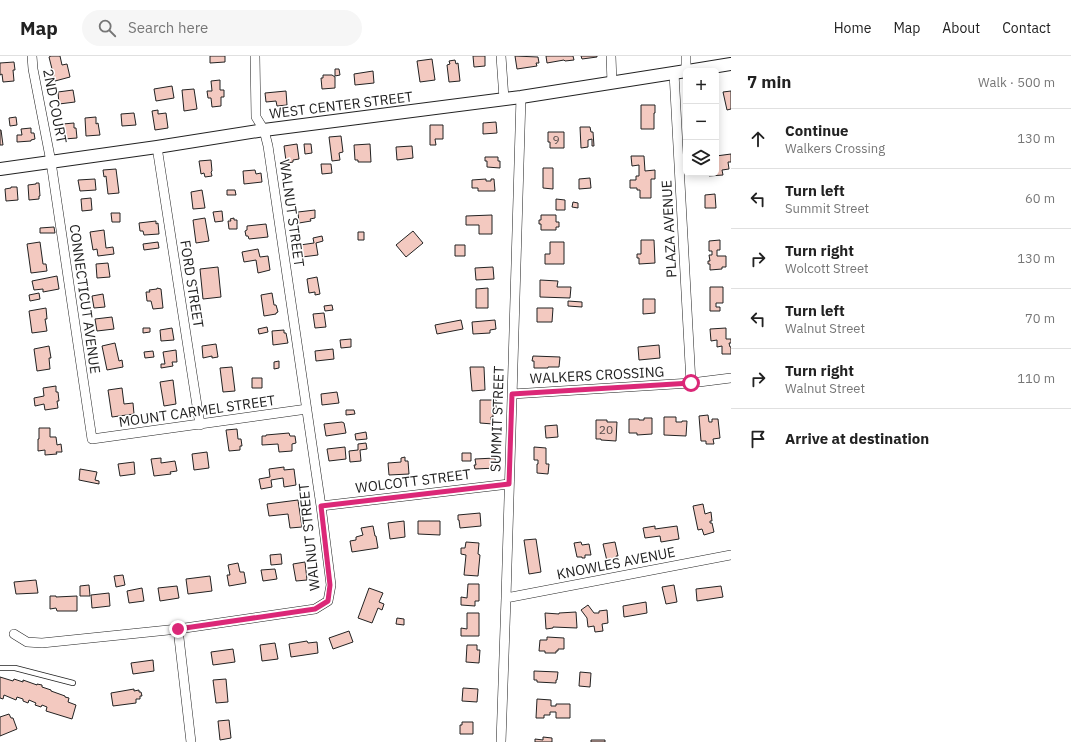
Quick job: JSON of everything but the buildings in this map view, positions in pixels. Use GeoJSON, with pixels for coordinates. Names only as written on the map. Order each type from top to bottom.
{"type":"FeatureCollection","features":[{"type":"Feature","properties":{"kind":"street","name":"2ND COURT"},"geometry":{"type":"LineString","coordinates":[[32,56],[51,162]]}},
{"type":"Feature","properties":{"kind":"street","name":"WALNUT STREET"},"geometry":{"type":"LineString","coordinates":[[14,634],[27,642],[42,643],[178,629],[315,609],[328,601],[330,585],[321,506],[268,146],[264,130],[256,117],[255,56]]}},
{"type":"Feature","properties":{"kind":"street"},"geometry":{"type":"LineString","coordinates":[[501,56],[504,99]]}},
{"type":"Feature","properties":{"kind":"street"},"geometry":{"type":"LineString","coordinates":[[611,56],[612,83]]}},
{"type":"Feature","properties":{"kind":"street","name":"PLAZA AVENUE"},"geometry":{"type":"LineString","coordinates":[[684,68],[686,56]]}},
{"type":"Feature","properties":{"kind":"street","name":"WEST CENTER STREET"},"geometry":{"type":"LineString","coordinates":[[707,68],[731,64]]}},
{"type":"Feature","properties":{"kind":"street","name":"WEST CENTER STREET"},"geometry":{"type":"LineString","coordinates":[[0,169],[264,130],[522,97],[683,72]]}},
{"type":"Feature","properties":{"kind":"street","name":"SUMMIT STREET"},"geometry":{"type":"LineString","coordinates":[[501,742],[522,97]]}},
{"type":"Feature","properties":{"kind":"street","name":"PLAZA AVENUE"},"geometry":{"type":"LineString","coordinates":[[684,104],[691,383]]}},
{"type":"Feature","properties":{"kind":"street","name":"FORD STREET"},"geometry":{"type":"LineString","coordinates":[[157,147],[200,425]]}},
{"type":"Feature","properties":{"kind":"street","name":"CONNECTICUT AVENUE"},"geometry":{"type":"LineString","coordinates":[[51,162],[92,440]]}},
{"type":"Feature","properties":{"kind":"street","name":"WALKERS CROSSING"},"geometry":{"type":"LineString","coordinates":[[512,394],[691,383],[731,378]]}},
{"type":"Feature","properties":{"kind":"street","name":"MOUNT CARMEL STREET"},"geometry":{"type":"LineString","coordinates":[[92,440],[306,409]]}},
{"type":"Feature","properties":{"kind":"street","name":"WOLCOTT STREET"},"geometry":{"type":"LineString","coordinates":[[321,506],[509,484]]}},
{"type":"Feature","properties":{"kind":"street","name":"KNOWLES AVENUE"},"geometry":{"type":"LineString","coordinates":[[506,598],[731,555]]}},
{"type":"Feature","properties":{"kind":"street"},"geometry":{"type":"LineString","coordinates":[[178,629],[191,742]]}},
{"type":"Feature","properties":{"kind":"lane"},"geometry":{"type":"LineString","coordinates":[[0,668],[15,668],[73,682]]}},
{"type":"Feature","properties":{"kind":"route"},"geometry":{"type":"LineString","coordinates":[[178,629],[315,609],[328,601],[330,585],[321,506],[509,484],[512,394],[691,383]]}}]}
